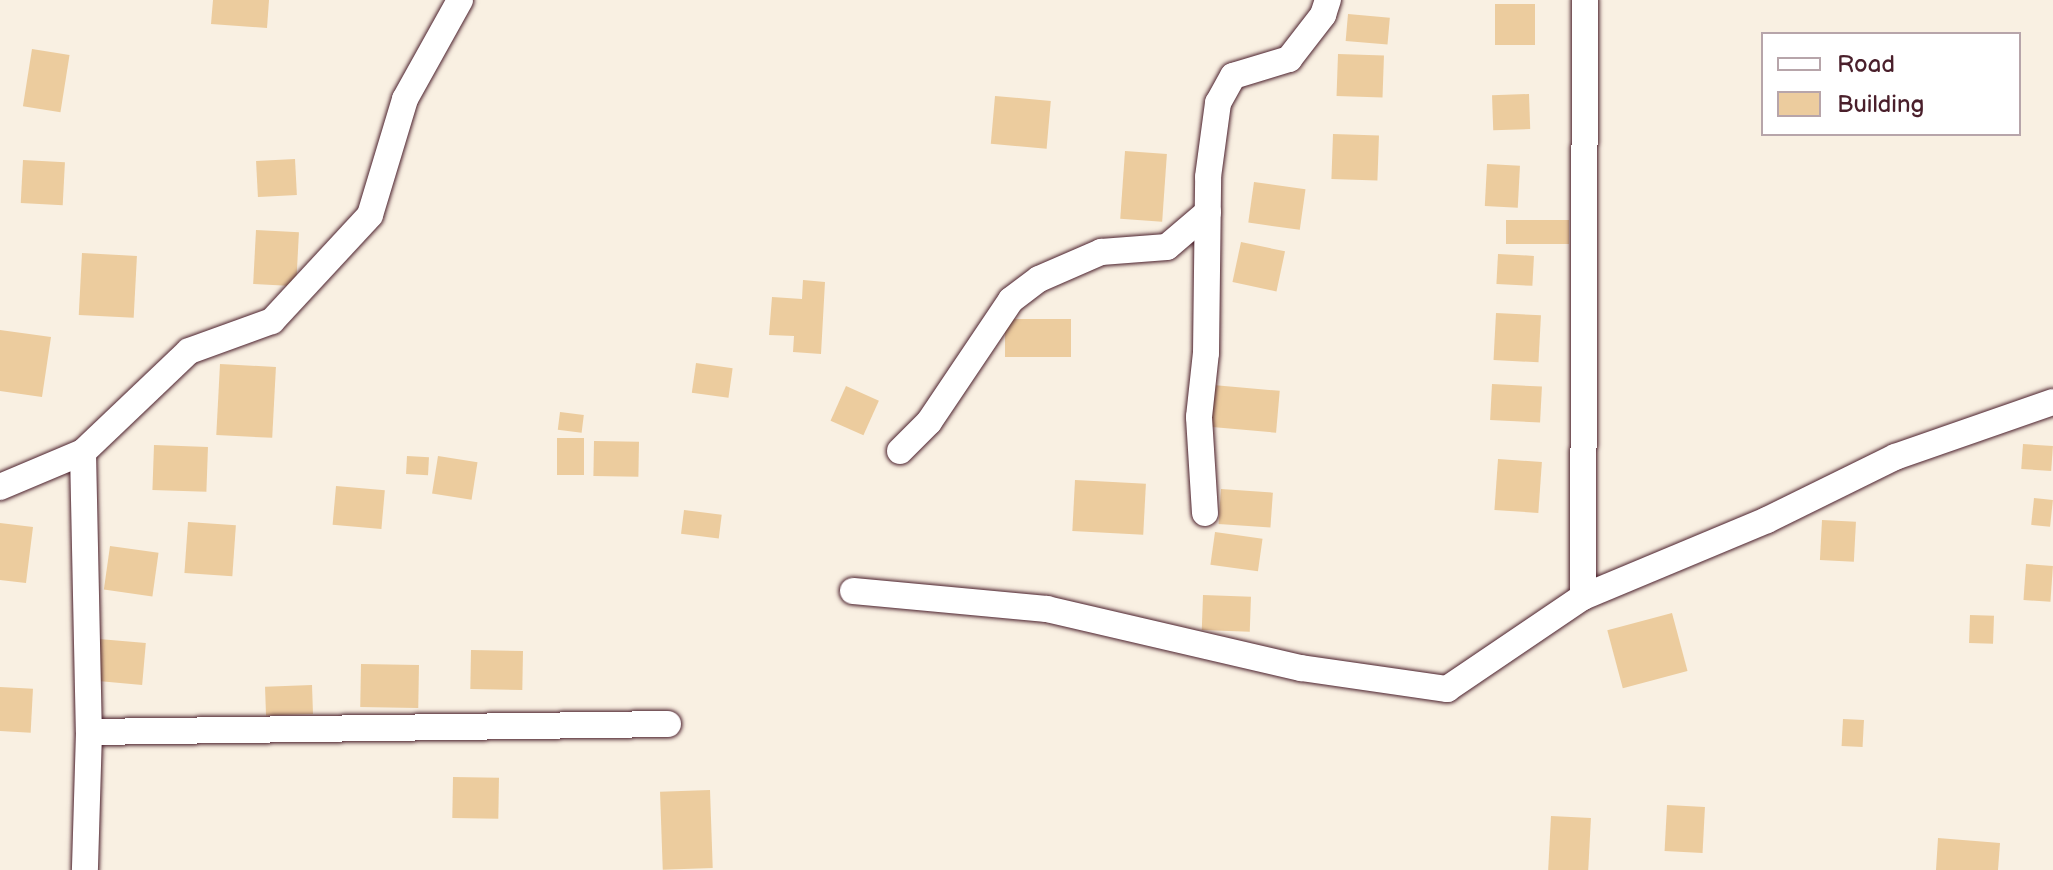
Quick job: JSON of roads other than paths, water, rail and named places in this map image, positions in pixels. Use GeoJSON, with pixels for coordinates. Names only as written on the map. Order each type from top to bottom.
{"type":"FeatureCollection","features":[{"type":"Feature","properties":{"kind":"street"},"geometry":{"type":"LineString","coordinates":[[0,487],[83,452],[189,351],[272,321],[370,215],[405,99],[460,0]]}},
{"type":"Feature","properties":{"kind":"street"},"geometry":{"type":"LineString","coordinates":[[1205,513],[1199,417],[1206,353],[1208,212],[1218,103],[1233,76],[1289,59],[1323,15],[1328,0]]}},
{"type":"Feature","properties":{"kind":"street"},"geometry":{"type":"LineString","coordinates":[[1583,597],[1585,0]]}},
{"type":"Feature","properties":{"kind":"street"},"geometry":{"type":"LineString","coordinates":[[900,451],[929,422],[1011,300],[1039,279],[1101,252],[1167,247],[1208,212]]}},
{"type":"Feature","properties":{"kind":"street"},"geometry":{"type":"LineString","coordinates":[[853,591],[1047,609],[1301,668],[1447,689],[1583,597],[1767,520],[1895,457],[2053,402]]}},
{"type":"Feature","properties":{"kind":"street"},"geometry":{"type":"LineString","coordinates":[[83,452],[89,732],[85,870]]}},
{"type":"Feature","properties":{"kind":"street"},"geometry":{"type":"LineString","coordinates":[[89,732],[668,724]]}}]}
